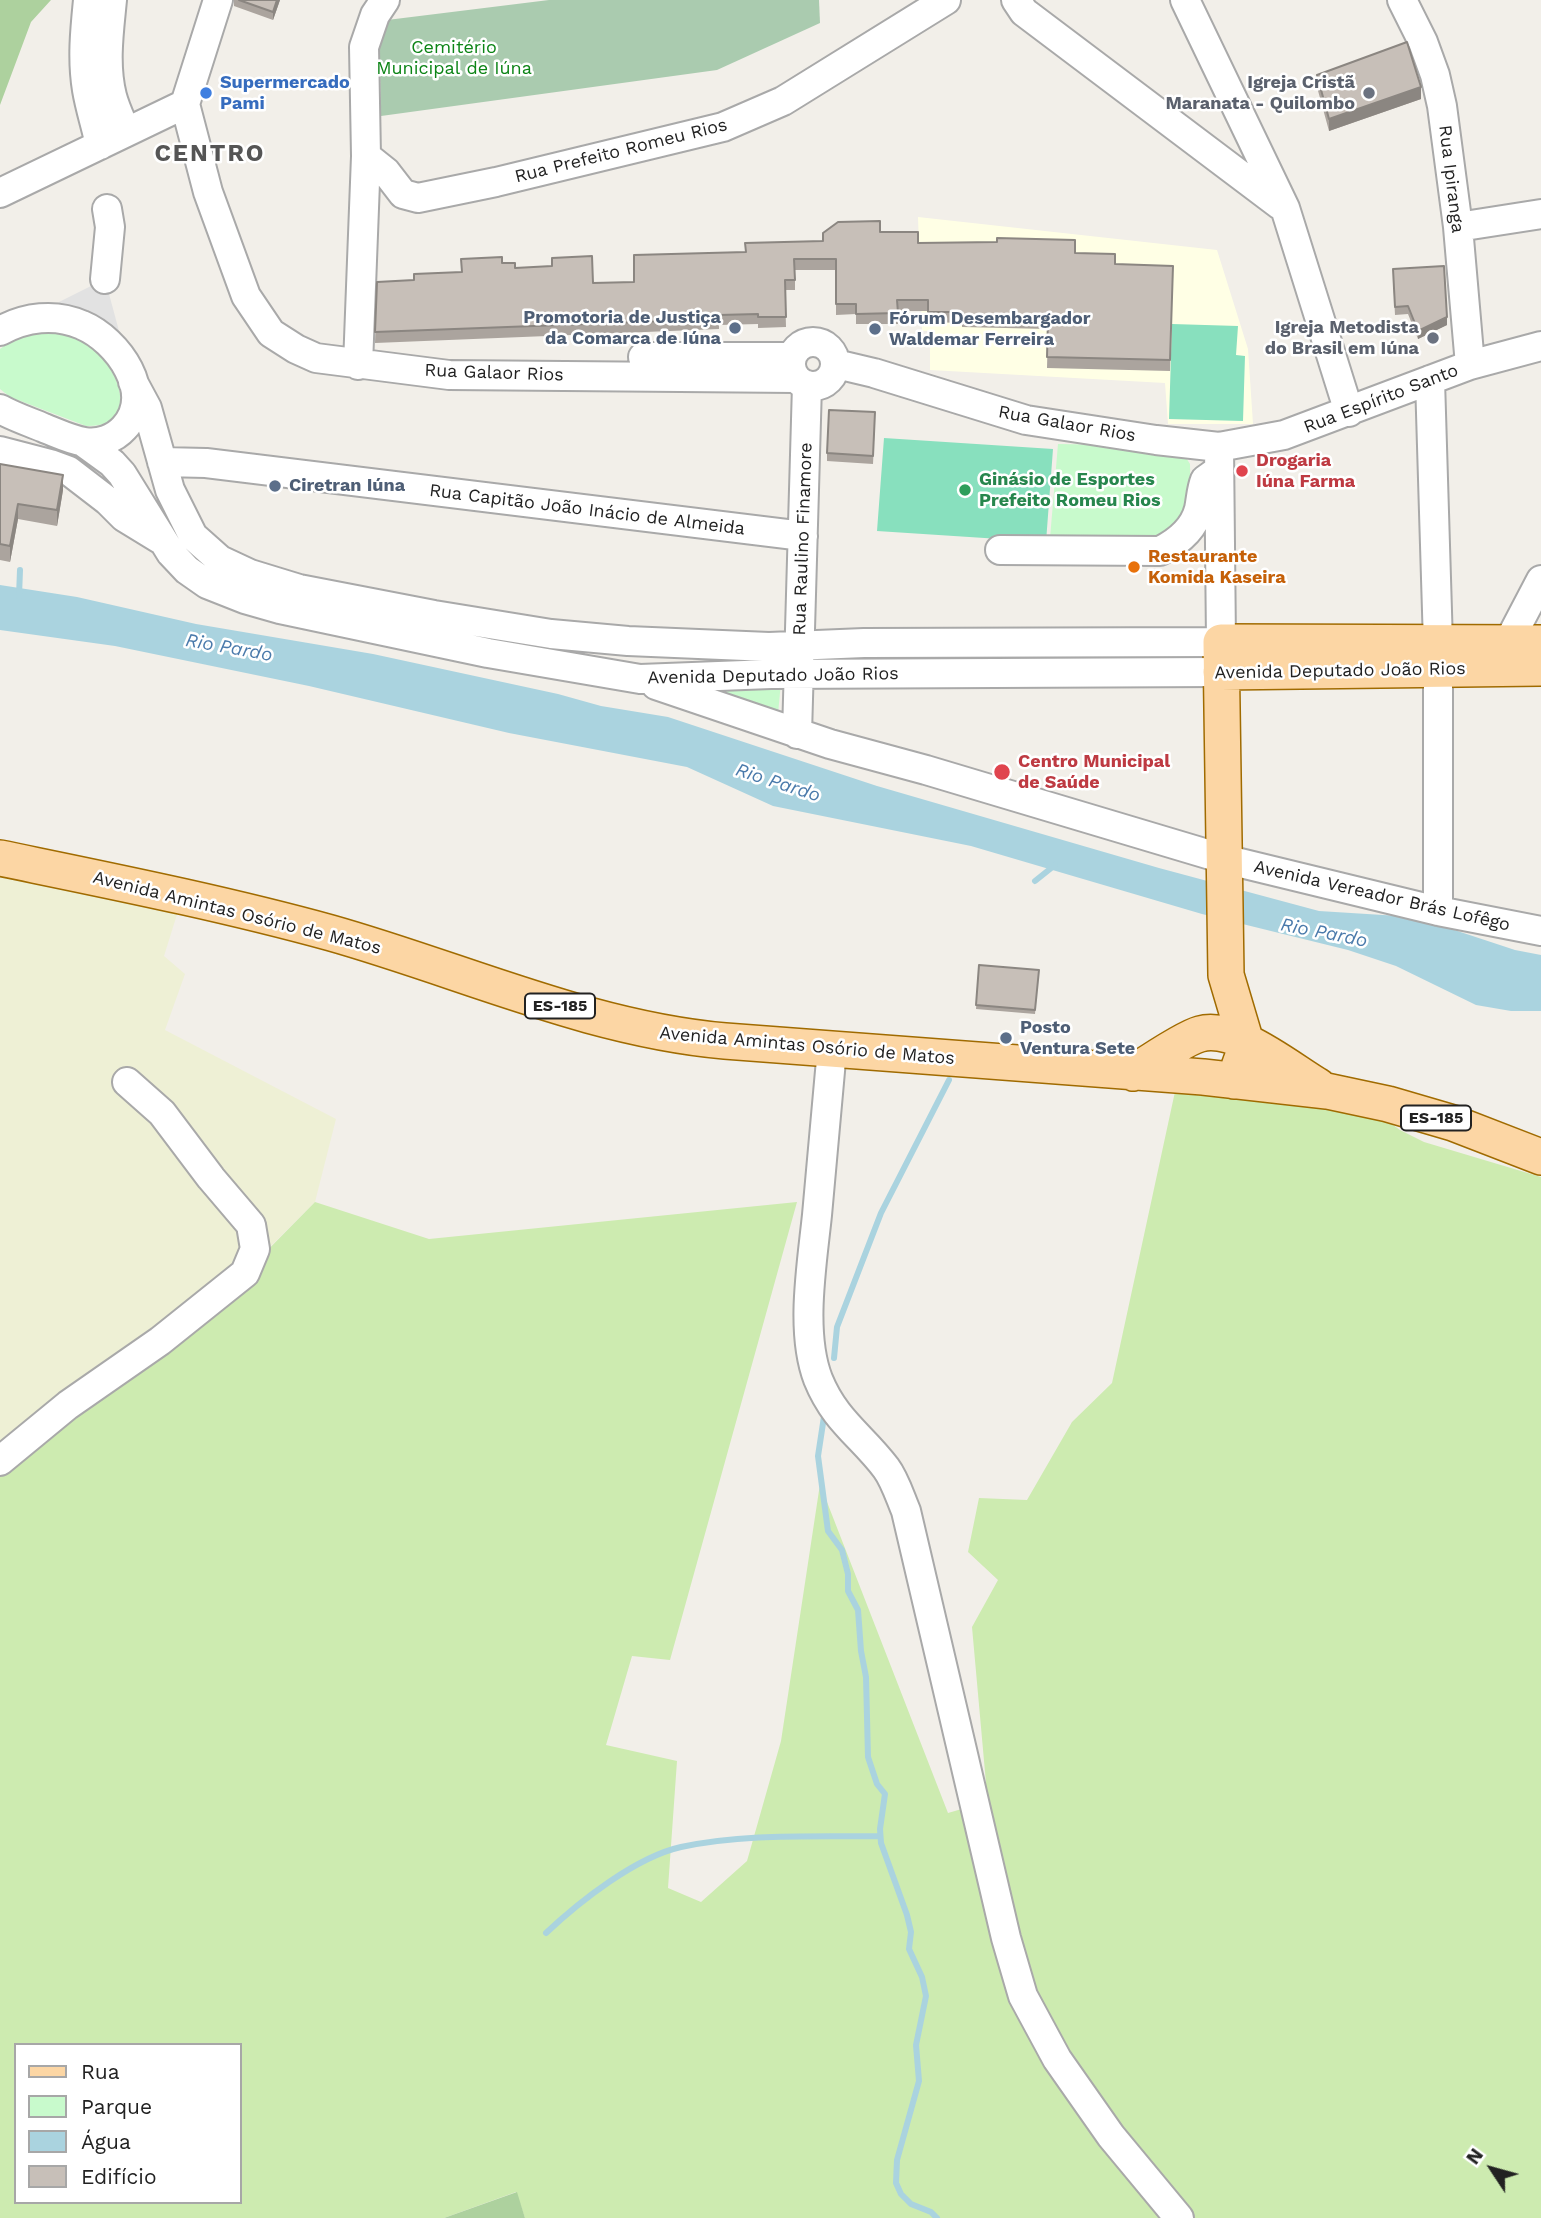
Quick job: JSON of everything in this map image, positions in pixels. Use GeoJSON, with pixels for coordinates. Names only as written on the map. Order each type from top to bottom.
{"type":"FeatureCollection","features":[{"type":"Feature","properties":{"kind":"main road","name":"Avenida Deputado João Rios"},"geometry":{"type":"LineString","coordinates":[[1438,657],[1525,643]]}},
{"type":"Feature","properties":{"kind":"main road","name":"Avenida Deputado João Rios"},"geometry":{"type":"LineString","coordinates":[[1221,657],[1438,657],[1541,668]]}},
{"type":"Feature","properties":{"kind":"main road"},"geometry":{"type":"LineString","coordinates":[[1221,657],[1226,970],[1245,1039],[1244,1060],[1218,1079],[1195,1056],[1226,970]]}},
{"type":"Feature","properties":{"kind":"main road","name":"Avenida Amintas Osório de Matos"},"geometry":{"type":"LineString","coordinates":[[0,858],[108,879],[331,933],[650,1031],[699,1039],[1133,1073]]}},
{"type":"Feature","properties":{"kind":"main road"},"geometry":{"type":"LineString","coordinates":[[1133,1073],[1201,1034],[1245,1039],[1327,1091]]}},
{"type":"Feature","properties":{"kind":"main road","name":"ES-185"},"geometry":{"type":"LineString","coordinates":[[1133,1073],[1327,1091],[1377,1101],[1432,1117],[1541,1157]]}},
{"type":"Feature","properties":{"kind":"street"},"geometry":{"type":"LineString","coordinates":[[88,0],[84,38],[85,75],[100,145]]}},
{"type":"Feature","properties":{"kind":"street"},"geometry":{"type":"LineString","coordinates":[[112,0],[108,47],[110,84],[126,132]]}},
{"type":"Feature","properties":{"kind":"street"},"geometry":{"type":"LineString","coordinates":[[0,193],[185,104],[218,0]]}},
{"type":"Feature","properties":{"kind":"street"},"geometry":{"type":"LineString","coordinates":[[358,365],[366,156],[364,47],[371,25],[384,0],[400,0]]}},
{"type":"Feature","properties":{"kind":"street","name":"Rua Prefeito Romeu Rios"},"geometry":{"type":"LineString","coordinates":[[366,156],[386,172],[402,194],[418,198],[496,182],[723,127],[783,101],[946,0]]}},
{"type":"Feature","properties":{"kind":"street"},"geometry":{"type":"LineString","coordinates":[[1016,0],[1024,12],[1285,208]]}},
{"type":"Feature","properties":{"kind":"street"},"geometry":{"type":"LineString","coordinates":[[1185,0],[1285,208],[1349,412]]}},
{"type":"Feature","properties":{"kind":"street","name":"Rua Ipiranga"},"geometry":{"type":"LineString","coordinates":[[1402,0],[1423,42],[1435,75],[1442,106],[1458,227],[1470,365]]}},
{"type":"Feature","properties":{"kind":"street","name":"Rua Galaor Rios"},"geometry":{"type":"LineString","coordinates":[[185,104],[202,172],[246,296],[271,333],[316,358],[449,375],[798,373],[823,384],[834,372],[836,364],[832,351],[827,345],[814,341],[800,345],[798,373]]}},
{"type":"Feature","properties":{"kind":"street"},"geometry":{"type":"LineString","coordinates":[[104,279],[110,227],[107,209]]}},
{"type":"Feature","properties":{"kind":"street"},"geometry":{"type":"LineString","coordinates":[[1458,227],[1541,214]]}},
{"type":"Feature","properties":{"kind":"street","name":"Avenida Deputado João Rios"},"geometry":{"type":"LineString","coordinates":[[0,331],[22,321],[53,318],[97,328],[119,354],[147,408],[170,490],[193,536],[220,560],[268,580],[341,598],[551,634],[628,642],[717,646],[877,643],[1221,657]]}},
{"type":"Feature","properties":{"kind":"street","name":"Rua Espírito Santo"},"geometry":{"type":"LineString","coordinates":[[1220,458],[1470,365],[1541,346]]}},
{"type":"Feature","properties":{"kind":"street","name":"Rua Galaor Rios"},"geometry":{"type":"LineString","coordinates":[[836,364],[1026,419],[1156,440],[1220,458]]}},
{"type":"Feature","properties":{"kind":"street","name":"Rua Raulino Finamore"},"geometry":{"type":"LineString","coordinates":[[797,734],[803,536],[798,373]]}},
{"type":"Feature","properties":{"kind":"street"},"geometry":{"type":"LineString","coordinates":[[1430,380],[1438,657],[1438,911]]}},
{"type":"Feature","properties":{"kind":"street"},"geometry":{"type":"LineString","coordinates":[[83,442],[108,439],[128,424],[137,399],[133,382]]}},
{"type":"Feature","properties":{"kind":"street","name":"Avenida Deputado João Rios"},"geometry":{"type":"LineString","coordinates":[[0,409],[83,442],[112,463],[122,474],[171,553],[187,570],[207,584],[244,600],[345,624],[488,653],[640,679],[1221,657]]}},
{"type":"Feature","properties":{"kind":"street"},"geometry":{"type":"LineString","coordinates":[[0,451],[69,471],[124,517],[162,540]]}},
{"type":"Feature","properties":{"kind":"street"},"geometry":{"type":"LineString","coordinates":[[1000,550],[1160,551],[1189,529],[1199,510],[1205,480],[1213,472],[1220,458]]}},
{"type":"Feature","properties":{"kind":"street"},"geometry":{"type":"LineString","coordinates":[[1220,458],[1221,657]]}},
{"type":"Feature","properties":{"kind":"street","name":"Rua Capitão João Inácio de Almeida"},"geometry":{"type":"LineString","coordinates":[[162,462],[206,463],[803,536]]}},
{"type":"Feature","properties":{"kind":"street"},"geometry":{"type":"LineString","coordinates":[[1525,643],[1541,580]]}},
{"type":"Feature","properties":{"kind":"street","name":"Avenida Vereador Brás Lofêgo"},"geometry":{"type":"LineString","coordinates":[[640,679],[797,734],[926,770],[1224,870],[1541,931]]}},
{"type":"Feature","properties":{"kind":"street"},"geometry":{"type":"LineString","coordinates":[[832,1049],[811,1277],[810,1335],[813,1361],[819,1380],[844,1424],[887,1468],[906,1511],[1006,1938],[1023,1996],[1057,2059],[1111,2136],[1179,2218]]}},
{"type":"Feature","properties":{"kind":"street"},"geometry":{"type":"LineString","coordinates":[[0,1461],[68,1405],[160,1341],[245,1273],[255,1249],[251,1225],[162,1113],[127,1082]]}},
{"type":"Feature","properties":{"kind":"shaded area"},"geometry":{"type":"Polygon","coordinates":[[[918,217],[1217,250],[1248,349],[1253,424],[1168,424],[1165,383],[930,370],[930,331],[922,331],[918,217]]]}},
{"type":"Feature","properties":{"kind":"shaded area"},"geometry":{"type":"Polygon","coordinates":[[[105,279],[119,331],[115,336],[60,310],[59,302],[105,279]]]}},
{"type":"Feature","properties":{"kind":"shaded area"},"geometry":{"type":"Polygon","coordinates":[[[0,873],[179,908],[164,956],[185,974],[165,1030],[336,1119],[315,1202],[251,1266],[0,1455],[0,873]]]}},
{"type":"Feature","properties":{"kind":"green space"},"geometry":{"type":"Polygon","coordinates":[[[0,0],[51,0],[31,22],[0,105],[0,0]]]}},
{"type":"Feature","properties":{"kind":"green space","name":"Cemitério Municipal de Iúna"},"geometry":{"type":"Polygon","coordinates":[[[549,0],[819,0],[820,23],[717,70],[381,116],[379,21],[549,0]]]}},
{"type":"Feature","properties":{"kind":"green space"},"geometry":{"type":"Polygon","coordinates":[[[1172,324],[1238,326],[1236,355],[1245,356],[1243,421],[1169,419],[1172,324]]]}},
{"type":"Feature","properties":{"kind":"green space"},"geometry":{"type":"Polygon","coordinates":[[[52,332],[84,342],[109,366],[120,394],[120,407],[115,417],[104,424],[86,426],[10,397],[0,389],[0,349],[24,336],[52,332]]]}},
{"type":"Feature","properties":{"kind":"green space","name":"Ginásio de Esportes Prefeito Romeu Rios"},"geometry":{"type":"Polygon","coordinates":[[[884,438],[1053,449],[1046,542],[877,531],[884,438]]]}},
{"type":"Feature","properties":{"kind":"green space"},"geometry":{"type":"Polygon","coordinates":[[[1058,444],[1168,446],[1183,453],[1190,464],[1191,512],[1169,538],[1050,538],[1058,444]]]}},
{"type":"Feature","properties":{"kind":"green space"},"geometry":{"type":"Polygon","coordinates":[[[781,682],[778,714],[693,687],[781,682]]]}},
{"type":"Feature","properties":{"kind":"green space"},"geometry":{"type":"Polygon","coordinates":[[[1176,1087],[1375,1112],[1400,1130],[1424,1142],[1541,1177],[1541,2218],[525,2218],[516,2192],[444,2218],[0,2218],[0,1455],[251,1267],[315,1202],[429,1239],[797,1202],[670,1660],[632,1656],[606,1745],[677,1761],[668,1888],[701,1902],[747,1861],[781,1741],[820,1484],[948,1813],[972,1806],[986,1783],[972,1627],[998,1580],[968,1552],[979,1498],[1027,1500],[1072,1422],[1112,1383],[1176,1087]]]}},
{"type":"Feature","properties":{"kind":"green space"},"geometry":{"type":"Polygon","coordinates":[[[517,2192],[525,2218],[444,2218],[517,2192]]]}},
{"type":"Feature","properties":{"kind":"water","name":"Rio Pardo"},"geometry":{"type":"Polygon","coordinates":[[[0,585],[77,597],[196,624],[373,654],[558,694],[601,706],[668,717],[877,786],[1159,868],[1319,911],[1415,917],[1515,950],[1541,955],[1541,1011],[1511,1011],[1476,1005],[1396,966],[1348,950],[1202,914],[971,846],[773,806],[687,767],[509,733],[309,686],[115,646],[0,630],[0,585]]]}},
{"type":"Feature","properties":{"kind":"building"},"geometry":{"type":"Polygon","coordinates":[[[239,0],[277,0],[273,12],[239,0]]]}},
{"type":"Feature","properties":{"kind":"building","name":"Igreja Cristã Maranata - Quilombo"},"geometry":{"type":"Polygon","coordinates":[[[1407,42],[1421,87],[1329,119],[1317,75],[1407,42]]]}},
{"type":"Feature","properties":{"kind":"building"},"geometry":{"type":"Polygon","coordinates":[[[880,221],[880,232],[918,232],[918,243],[997,242],[997,238],[1075,240],[1075,253],[1115,254],[1115,264],[1173,266],[1170,360],[1047,357],[1048,318],[962,316],[962,312],[928,312],[928,300],[897,300],[898,313],[856,314],[856,304],[836,304],[836,259],[794,259],[795,280],[785,280],[786,317],[758,317],[758,314],[719,315],[719,319],[375,332],[377,282],[414,280],[414,274],[462,272],[461,259],[502,257],[502,263],[515,263],[515,268],[552,266],[552,258],[592,256],[593,283],[634,282],[634,255],[746,252],[745,243],[823,241],[823,233],[838,222],[880,221]]]}},
{"type":"Feature","properties":{"kind":"building"},"geometry":{"type":"Polygon","coordinates":[[[1444,266],[1447,317],[1418,331],[1408,306],[1395,307],[1393,269],[1444,266]]]}},
{"type":"Feature","properties":{"kind":"building"},"geometry":{"type":"Polygon","coordinates":[[[829,410],[875,412],[873,456],[827,453],[829,410]]]}},
{"type":"Feature","properties":{"kind":"building"},"geometry":{"type":"Polygon","coordinates":[[[0,464],[63,475],[57,510],[18,504],[10,546],[0,544],[0,464]]]}},
{"type":"Feature","properties":{"kind":"building"},"geometry":{"type":"Polygon","coordinates":[[[979,965],[1039,970],[1035,1010],[976,1005],[979,965]]]}},
{"type":"Feature","properties":{"kind":"waterway"},"geometry":{"type":"LineString","coordinates":[[19,596],[20,570]]}},
{"type":"Feature","properties":{"kind":"waterway"},"geometry":{"type":"LineString","coordinates":[[1035,881],[1055,865]]}},
{"type":"Feature","properties":{"kind":"waterway"},"geometry":{"type":"LineString","coordinates":[[834,1358],[837,1327],[881,1213],[949,1080]]}},
{"type":"Feature","properties":{"kind":"waterway"},"geometry":{"type":"LineString","coordinates":[[825,1410],[818,1456],[828,1531],[842,1550],[848,1574],[848,1591],[858,1610],[866,1677],[868,1757],[877,1784],[885,1794],[880,1829],[881,1843],[907,1915],[911,1932],[909,1949],[922,1977],[926,1996],[916,2045],[919,2081],[897,2160],[896,2183],[901,2194],[911,2204],[931,2212],[937,2218]]}},
{"type":"Feature","properties":{"kind":"waterway"},"geometry":{"type":"LineString","coordinates":[[546,1933],[575,1907],[627,1870],[681,1847],[755,1838],[880,1836]]}},
{"type":"Feature","properties":{"kind":"place","name":"Supermercado Pami"},"geometry":{"type":"Point","coordinates":[206,93]}},
{"type":"Feature","properties":{"kind":"place","name":"Igreja Cristã Maranata - Quilombo"},"geometry":{"type":"Point","coordinates":[1369,93]}},
{"type":"Feature","properties":{"kind":"place","name":"Promotoria de Justiça da Comarca de Iúna"},"geometry":{"type":"Point","coordinates":[735,328]}},
{"type":"Feature","properties":{"kind":"place","name":"Fórum Desembargador Waldemar Ferreira"},"geometry":{"type":"Point","coordinates":[875,329]}},
{"type":"Feature","properties":{"kind":"place","name":"Igreja Metodista do Brasil em Iúna"},"geometry":{"type":"Point","coordinates":[1433,338]}},
{"type":"Feature","properties":{"kind":"place","name":"Drogaria Iúna Farma"},"geometry":{"type":"Point","coordinates":[1242,471]}},
{"type":"Feature","properties":{"kind":"place","name":"Ciretran Iúna"},"geometry":{"type":"Point","coordinates":[275,486]}},
{"type":"Feature","properties":{"kind":"place","name":"Ginásio de Esportes Prefeito Romeu Rios"},"geometry":{"type":"Point","coordinates":[965,490]}},
{"type":"Feature","properties":{"kind":"place","name":"Restaurante Komida Kaseira"},"geometry":{"type":"Point","coordinates":[1134,567]}},
{"type":"Feature","properties":{"kind":"place","name":"Centro Municipal de Saúde"},"geometry":{"type":"Point","coordinates":[1002,772]}},
{"type":"Feature","properties":{"kind":"place","name":"Posto Ventura Sete"},"geometry":{"type":"Point","coordinates":[1006,1038]}},
{"type":"Feature","properties":{"kind":"district","name":"CENTRO"},"geometry":{"type":"Point","coordinates":[210,154]}}]}
